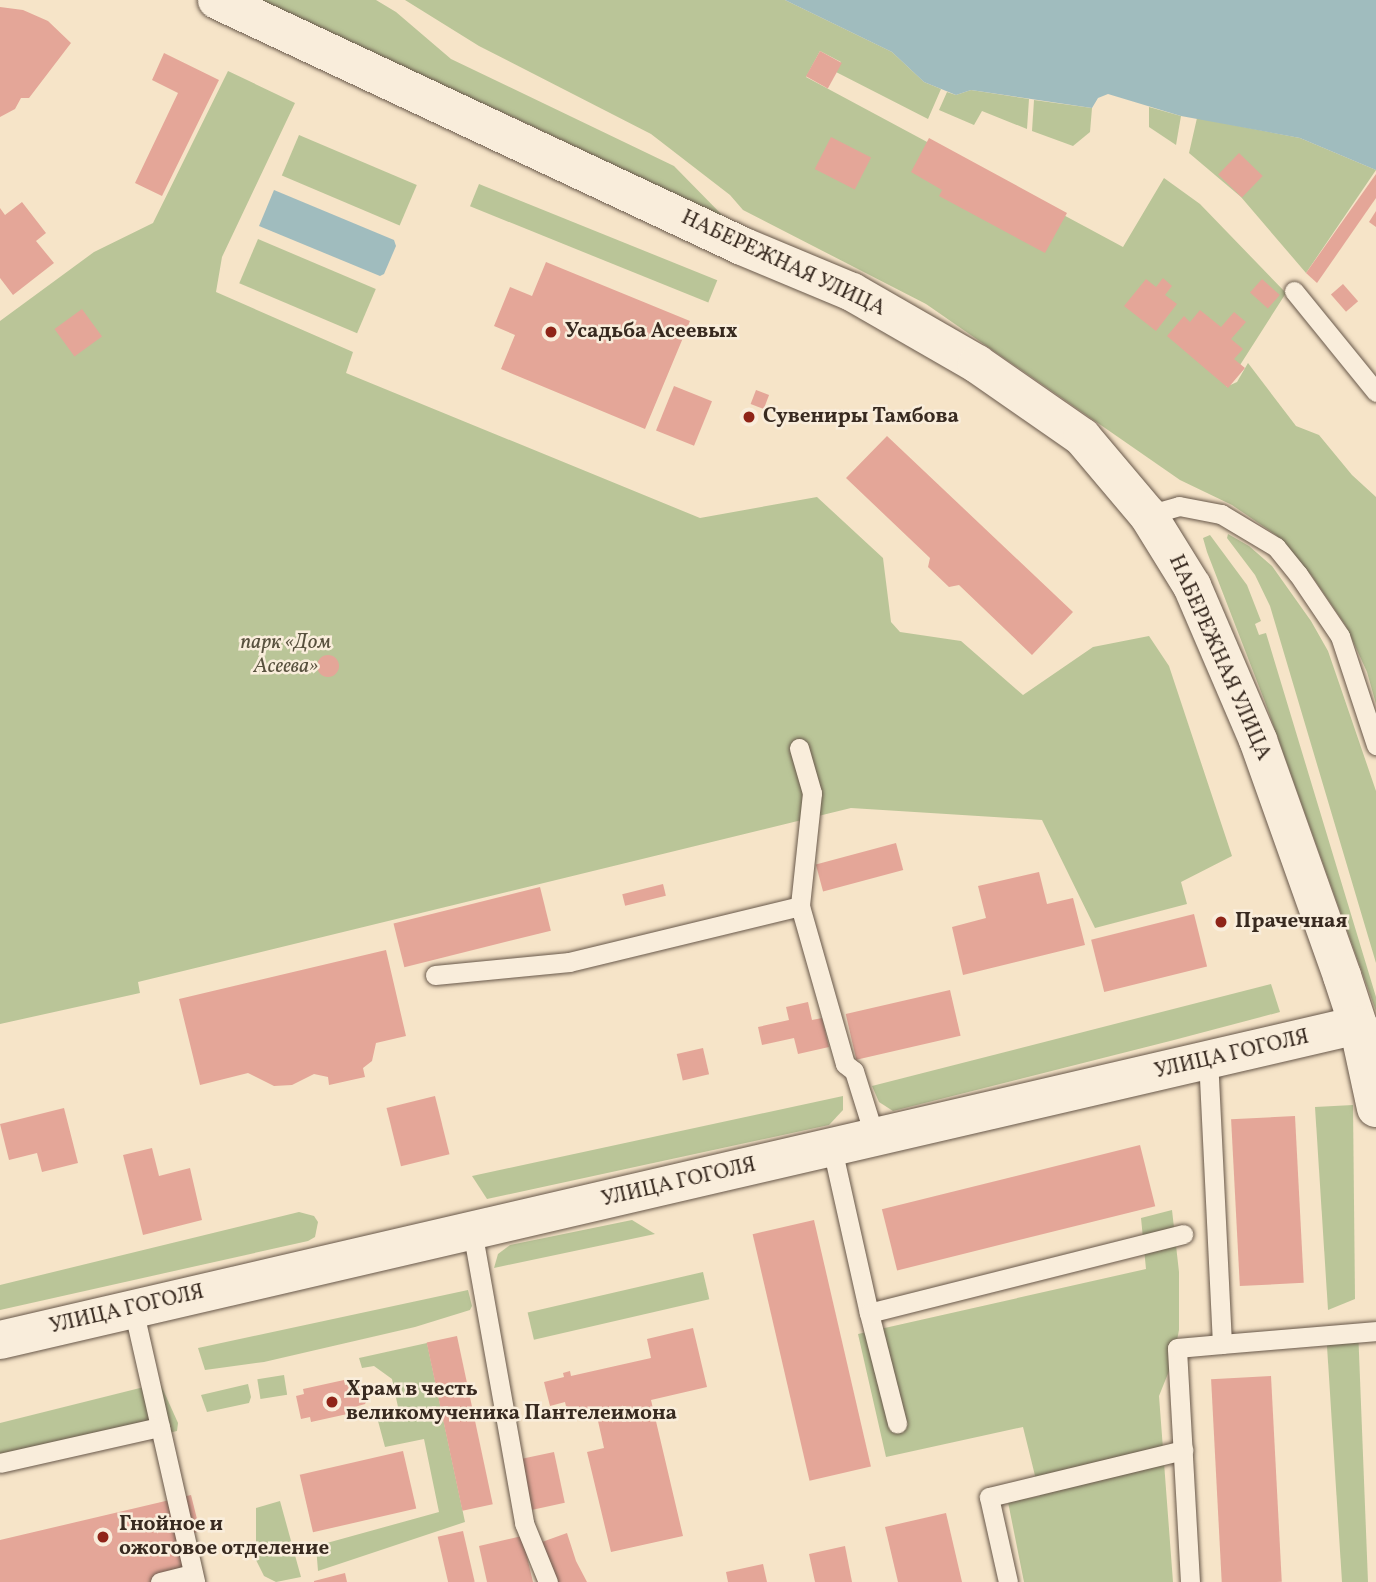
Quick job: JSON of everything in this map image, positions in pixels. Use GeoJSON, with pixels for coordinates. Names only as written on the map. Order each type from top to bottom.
{"type":"FeatureCollection","features":[{"type":"Feature","properties":{"kind":"street","name":"НАБЕРЕЖНАЯ УЛИЦА"},"geometry":{"type":"LineString","coordinates":[[217,0],[742,246],[852,292],[977,365],[1082,437],[1148,515],[1192,586],[1258,740],[1358,1025],[1376,1108]]}},
{"type":"Feature","properties":{"kind":"street","name":"УЛИЦА ГОГОЛЯ"},"geometry":{"type":"LineString","coordinates":[[0,1340],[1358,1025]]}},
{"type":"Feature","properties":{"kind":"lane"},"geometry":{"type":"LineString","coordinates":[[1294,291],[1376,392]]}},
{"type":"Feature","properties":{"kind":"lane"},"geometry":{"type":"LineString","coordinates":[[1148,515],[1179,506],[1221,514],[1276,547],[1314,596],[1340,636],[1376,745]]}},
{"type":"Feature","properties":{"kind":"lane"},"geometry":{"type":"LineString","coordinates":[[799,748],[812,793],[800,906],[845,1064],[854,1071],[875,1138]]}},
{"type":"Feature","properties":{"kind":"lane"},"geometry":{"type":"LineString","coordinates":[[435,975],[569,962],[800,906]]}},
{"type":"Feature","properties":{"kind":"lane"},"geometry":{"type":"LineString","coordinates":[[1208,1060],[1222,1344]]}},
{"type":"Feature","properties":{"kind":"lane"},"geometry":{"type":"LineString","coordinates":[[832,1149],[897,1423]]}},
{"type":"Feature","properties":{"kind":"lane"},"geometry":{"type":"LineString","coordinates":[[471,1230],[524,1523],[548,1582]]}},
{"type":"Feature","properties":{"kind":"lane"},"geometry":{"type":"LineString","coordinates":[[869,1313],[1183,1234]]}},
{"type":"Feature","properties":{"kind":"lane"},"geometry":{"type":"LineString","coordinates":[[133,1308],[194,1578],[160,1582]]}},
{"type":"Feature","properties":{"kind":"lane"},"geometry":{"type":"LineString","coordinates":[[1190,1582],[1177,1348],[1376,1332]]}},
{"type":"Feature","properties":{"kind":"lane"},"geometry":{"type":"LineString","coordinates":[[0,1463],[160,1427]]}},
{"type":"Feature","properties":{"kind":"lane"},"geometry":{"type":"LineString","coordinates":[[1008,1582],[989,1497],[1183,1450]]}},
{"type":"Feature","properties":{"kind":"green space"},"geometry":{"type":"Polygon","coordinates":[[[251,0],[376,0],[396,12],[451,59],[674,166],[725,218],[513,117],[251,0]]]}},
{"type":"Feature","properties":{"kind":"green space"},"geometry":{"type":"Polygon","coordinates":[[[405,0],[785,0],[892,52],[924,82],[941,89],[928,119],[836,72],[841,62],[820,51],[806,77],[1123,247],[1164,178],[1200,204],[1286,293],[1226,387],[1237,382],[1248,363],[1296,426],[1319,435],[1352,475],[1376,497],[1376,704],[1367,672],[1346,626],[1312,576],[1276,535],[1232,505],[1180,480],[926,304],[743,210],[730,195],[651,134],[479,46],[405,0]]]}},
{"type":"Feature","properties":{"kind":"green space","name":"парк «Дом Асеева»"},"geometry":{"type":"Polygon","coordinates":[[[228,71],[295,103],[222,257],[216,292],[353,352],[346,373],[700,518],[817,497],[883,558],[891,622],[900,632],[961,641],[1023,695],[1093,647],[1149,636],[1169,666],[1232,856],[1181,882],[1187,904],[1095,928],[1042,820],[851,808],[138,982],[140,993],[0,1024],[0,321],[94,252],[153,223],[228,71]]]}},
{"type":"Feature","properties":{"kind":"green space"},"geometry":{"type":"Polygon","coordinates":[[[971,90],[1029,99],[1027,129],[982,111],[974,125],[939,110],[947,92],[956,95],[971,90]]]}},
{"type":"Feature","properties":{"kind":"green space"},"geometry":{"type":"Polygon","coordinates":[[[1034,100],[1092,108],[1090,132],[1073,146],[1032,131],[1034,100]]]}},
{"type":"Feature","properties":{"kind":"green space"},"geometry":{"type":"Polygon","coordinates":[[[1149,107],[1181,116],[1176,145],[1149,127],[1149,107]]]}},
{"type":"Feature","properties":{"kind":"green space"},"geometry":{"type":"Polygon","coordinates":[[[1197,118],[1300,138],[1376,170],[1306,273],[1241,197],[1189,153],[1197,118]]]}},
{"type":"Feature","properties":{"kind":"green space"},"geometry":{"type":"Polygon","coordinates":[[[299,135],[417,185],[400,226],[282,176],[299,135]]]}},
{"type":"Feature","properties":{"kind":"green space"},"geometry":{"type":"Polygon","coordinates":[[[479,184],[717,280],[708,303],[470,206],[479,184]]]}},
{"type":"Feature","properties":{"kind":"green space"},"geometry":{"type":"Polygon","coordinates":[[[258,239],[376,289],[357,333],[239,283],[258,239]]]}},
{"type":"Feature","properties":{"kind":"green space"},"geometry":{"type":"Polygon","coordinates":[[[1228,534],[1249,546],[1272,566],[1311,621],[1328,651],[1376,791],[1376,963],[1270,606],[1255,575],[1227,538],[1228,534]]]}},
{"type":"Feature","properties":{"kind":"green space"},"geometry":{"type":"Polygon","coordinates":[[[1210,535],[1247,585],[1261,621],[1255,624],[1259,635],[1266,633],[1376,997],[1376,1011],[1265,702],[1207,552],[1203,538],[1210,535]]]}},
{"type":"Feature","properties":{"kind":"green space"},"geometry":{"type":"Polygon","coordinates":[[[1271,984],[1280,1012],[1174,1040],[893,1111],[879,1102],[872,1086],[1271,984]]]}},
{"type":"Feature","properties":{"kind":"green space"},"geometry":{"type":"Polygon","coordinates":[[[843,1096],[843,1110],[829,1125],[487,1199],[472,1176],[843,1096]]]}},
{"type":"Feature","properties":{"kind":"green space"},"geometry":{"type":"Polygon","coordinates":[[[1353,1105],[1355,1299],[1328,1310],[1315,1107],[1353,1105]]]}},
{"type":"Feature","properties":{"kind":"green space"},"geometry":{"type":"Polygon","coordinates":[[[1172,1210],[1179,1272],[1179,1330],[1173,1361],[1159,1396],[1173,1582],[1024,1582],[1008,1502],[1040,1496],[1023,1427],[886,1457],[858,1334],[1146,1269],[1141,1218],[1172,1210]]]}},
{"type":"Feature","properties":{"kind":"green space"},"geometry":{"type":"Polygon","coordinates":[[[299,1212],[314,1216],[318,1222],[315,1237],[308,1241],[0,1310],[0,1285],[299,1212]]]}},
{"type":"Feature","properties":{"kind":"green space"},"geometry":{"type":"Polygon","coordinates":[[[632,1220],[655,1234],[494,1268],[498,1254],[510,1245],[632,1220]]]}},
{"type":"Feature","properties":{"kind":"green space"},"geometry":{"type":"Polygon","coordinates":[[[703,1272],[709,1299],[534,1340],[528,1312],[703,1272]]]}},
{"type":"Feature","properties":{"kind":"green space"},"geometry":{"type":"Polygon","coordinates":[[[468,1290],[472,1306],[470,1310],[415,1327],[264,1362],[205,1370],[198,1348],[468,1290]]]}},
{"type":"Feature","properties":{"kind":"green space"},"geometry":{"type":"Polygon","coordinates":[[[1358,1328],[1368,1582],[1342,1582],[1326,1330],[1358,1328]]]}},
{"type":"Feature","properties":{"kind":"green space"},"geometry":{"type":"Polygon","coordinates":[[[427,1343],[465,1522],[318,1571],[316,1546],[439,1512],[424,1439],[385,1447],[378,1421],[398,1407],[392,1379],[374,1366],[362,1368],[359,1358],[427,1343]]]}},
{"type":"Feature","properties":{"kind":"green space"},"geometry":{"type":"Polygon","coordinates":[[[284,1375],[287,1395],[260,1399],[257,1379],[284,1375]]]}},
{"type":"Feature","properties":{"kind":"green space"},"geometry":{"type":"Polygon","coordinates":[[[160,1383],[178,1423],[177,1431],[0,1472],[0,1423],[160,1383]]]}},
{"type":"Feature","properties":{"kind":"green space"},"geometry":{"type":"Polygon","coordinates":[[[248,1384],[251,1397],[249,1403],[207,1412],[201,1395],[248,1384]]]}},
{"type":"Feature","properties":{"kind":"green space"},"geometry":{"type":"Polygon","coordinates":[[[280,1501],[301,1577],[276,1582],[264,1576],[256,1560],[256,1508],[280,1501]]]}},
{"type":"Feature","properties":{"kind":"water"},"geometry":{"type":"Polygon","coordinates":[[[785,0],[1376,0],[1376,170],[1300,138],[1181,116],[1108,94],[1098,98],[1092,108],[971,90],[956,95],[924,82],[892,52],[785,0]]]}},
{"type":"Feature","properties":{"kind":"water"},"geometry":{"type":"Polygon","coordinates":[[[274,190],[394,240],[396,246],[384,274],[380,276],[259,226],[274,190]]]}},
{"type":"Feature","properties":{"kind":"building"},"geometry":{"type":"Polygon","coordinates":[[[0,7],[23,10],[48,21],[71,43],[29,98],[21,98],[15,109],[0,117],[0,7]]]}},
{"type":"Feature","properties":{"kind":"building"},"geometry":{"type":"Polygon","coordinates":[[[820,51],[842,63],[828,88],[806,76],[820,51]]]}},
{"type":"Feature","properties":{"kind":"building"},"geometry":{"type":"Polygon","coordinates":[[[164,53],[219,80],[162,196],[135,183],[178,93],[152,80],[164,53]]]}},
{"type":"Feature","properties":{"kind":"building"},"geometry":{"type":"Polygon","coordinates":[[[831,137],[871,157],[855,190],[815,169],[831,137]]]}},
{"type":"Feature","properties":{"kind":"building"},"geometry":{"type":"Polygon","coordinates":[[[929,138],[1067,213],[1045,253],[939,196],[942,190],[911,172],[929,138]]]}},
{"type":"Feature","properties":{"kind":"building"},"geometry":{"type":"Polygon","coordinates":[[[1239,153],[1263,176],[1242,198],[1218,175],[1239,153]]]}},
{"type":"Feature","properties":{"kind":"building"},"geometry":{"type":"Polygon","coordinates":[[[1376,174],[1376,198],[1317,283],[1306,273],[1376,174]]]}},
{"type":"Feature","properties":{"kind":"building"},"geometry":{"type":"Polygon","coordinates":[[[22,202],[46,233],[36,241],[54,263],[13,295],[0,278],[0,208],[5,215],[22,202]]]}},
{"type":"Feature","properties":{"kind":"building"},"geometry":{"type":"Polygon","coordinates":[[[1376,211],[1376,227],[1369,222],[1376,211]]]}},
{"type":"Feature","properties":{"kind":"building"},"geometry":{"type":"Polygon","coordinates":[[[546,262],[690,321],[645,429],[501,369],[515,335],[494,326],[510,287],[532,296],[546,262]]]}},
{"type":"Feature","properties":{"kind":"building"},"geometry":{"type":"Polygon","coordinates":[[[1163,278],[1172,286],[1165,295],[1177,304],[1156,331],[1124,306],[1146,279],[1156,287],[1163,278]]]}},
{"type":"Feature","properties":{"kind":"building"},"geometry":{"type":"Polygon","coordinates":[[[1262,279],[1280,295],[1268,308],[1250,292],[1262,279]]]}},
{"type":"Feature","properties":{"kind":"building"},"geometry":{"type":"Polygon","coordinates":[[[1343,284],[1358,301],[1346,312],[1331,294],[1343,284]]]}},
{"type":"Feature","properties":{"kind":"building"},"geometry":{"type":"Polygon","coordinates":[[[82,309],[102,337],[74,356],[54,329],[82,309]]]}},
{"type":"Feature","properties":{"kind":"building"},"geometry":{"type":"Polygon","coordinates":[[[1200,310],[1221,327],[1234,312],[1246,322],[1231,339],[1243,349],[1234,359],[1245,368],[1228,388],[1167,336],[1184,316],[1190,322],[1200,310]]]}},
{"type":"Feature","properties":{"kind":"building"},"geometry":{"type":"Polygon","coordinates":[[[674,386],[712,401],[694,446],[656,431],[674,386]]]}},
{"type":"Feature","properties":{"kind":"building"},"geometry":{"type":"Polygon","coordinates":[[[756,390],[769,395],[764,409],[751,404],[756,390]]]}},
{"type":"Feature","properties":{"kind":"building"},"geometry":{"type":"Polygon","coordinates":[[[748,416],[752,420],[748,424],[744,420],[748,416]]]}},
{"type":"Feature","properties":{"kind":"building"},"geometry":{"type":"Polygon","coordinates":[[[887,436],[1073,612],[1032,655],[959,585],[949,587],[928,567],[930,558],[846,478],[887,436]]]}},
{"type":"Feature","properties":{"kind":"building"},"geometry":{"type":"Polygon","coordinates":[[[328,655],[336,658],[339,666],[336,674],[328,677],[320,674],[317,666],[320,658],[328,655]]]}},
{"type":"Feature","properties":{"kind":"building"},"geometry":{"type":"Polygon","coordinates":[[[896,843],[903,870],[823,892],[816,864],[896,843]]]}},
{"type":"Feature","properties":{"kind":"building"},"geometry":{"type":"Polygon","coordinates":[[[1039,872],[1047,904],[1073,898],[1085,945],[963,975],[952,927],[986,918],[978,886],[1039,872]]]}},
{"type":"Feature","properties":{"kind":"building"},"geometry":{"type":"Polygon","coordinates":[[[663,884],[666,896],[625,906],[622,894],[663,884]]]}},
{"type":"Feature","properties":{"kind":"building"},"geometry":{"type":"Polygon","coordinates":[[[540,887],[551,931],[404,967],[393,924],[540,887]]]}},
{"type":"Feature","properties":{"kind":"building"},"geometry":{"type":"Polygon","coordinates":[[[1194,914],[1207,966],[1104,992],[1091,940],[1194,914]]]}},
{"type":"Feature","properties":{"kind":"building"},"geometry":{"type":"Polygon","coordinates":[[[386,950],[406,1036],[376,1043],[372,1061],[363,1068],[365,1077],[329,1085],[328,1077],[314,1074],[292,1085],[274,1086],[248,1073],[200,1085],[179,999],[386,950]]]}},
{"type":"Feature","properties":{"kind":"building"},"geometry":{"type":"Polygon","coordinates":[[[950,990],[961,1036],[856,1060],[846,1014],[950,990]]]}},
{"type":"Feature","properties":{"kind":"building"},"geometry":{"type":"Polygon","coordinates":[[[808,1002],[812,1020],[822,1018],[829,1047],[798,1054],[794,1038],[762,1045],[758,1027],[789,1020],[786,1007],[808,1002]]]}},
{"type":"Feature","properties":{"kind":"building"},"geometry":{"type":"Polygon","coordinates":[[[703,1048],[709,1074],[683,1080],[677,1054],[703,1048]]]}},
{"type":"Feature","properties":{"kind":"building"},"geometry":{"type":"Polygon","coordinates":[[[435,1096],[450,1154],[401,1166],[386,1108],[435,1096]]]}},
{"type":"Feature","properties":{"kind":"building"},"geometry":{"type":"Polygon","coordinates":[[[64,1108],[78,1163],[42,1172],[37,1153],[9,1160],[0,1124],[64,1108]]]}},
{"type":"Feature","properties":{"kind":"building"},"geometry":{"type":"Polygon","coordinates":[[[1295,1116],[1304,1283],[1240,1286],[1231,1119],[1295,1116]]]}},
{"type":"Feature","properties":{"kind":"building"},"geometry":{"type":"Polygon","coordinates":[[[1140,1145],[1155,1206],[897,1270],[882,1209],[1140,1145]]]}},
{"type":"Feature","properties":{"kind":"building"},"geometry":{"type":"Polygon","coordinates":[[[152,1148],[159,1176],[190,1168],[202,1220],[143,1235],[123,1155],[152,1148]]]}},
{"type":"Feature","properties":{"kind":"building"},"geometry":{"type":"Polygon","coordinates":[[[814,1220],[871,1467],[810,1481],[753,1234],[814,1220]]]}},
{"type":"Feature","properties":{"kind":"building"},"geometry":{"type":"Polygon","coordinates":[[[693,1328],[707,1387],[651,1400],[683,1536],[611,1552],[587,1452],[604,1448],[596,1412],[569,1419],[565,1402],[550,1406],[544,1382],[564,1377],[563,1373],[570,1371],[571,1376],[651,1358],[647,1339],[693,1328]]]}},
{"type":"Feature","properties":{"kind":"building"},"geometry":{"type":"Polygon","coordinates":[[[457,1336],[493,1504],[462,1511],[427,1342],[457,1336]]]}},
{"type":"Feature","properties":{"kind":"building"},"geometry":{"type":"Polygon","coordinates":[[[1271,1376],[1282,1582],[1222,1582],[1211,1379],[1271,1376]]]}},
{"type":"Feature","properties":{"kind":"building","name":"Храм в честь великомученика Пантелеимона"},"geometry":{"type":"Polygon","coordinates":[[[344,1380],[345,1385],[360,1383],[367,1388],[369,1396],[365,1404],[351,1408],[352,1413],[311,1422],[310,1417],[301,1419],[296,1396],[304,1394],[303,1389],[344,1380]]]}},
{"type":"Feature","properties":{"kind":"building"},"geometry":{"type":"Polygon","coordinates":[[[403,1451],[416,1508],[313,1532],[300,1475],[403,1451]]]}},
{"type":"Feature","properties":{"kind":"building"},"geometry":{"type":"Polygon","coordinates":[[[554,1452],[565,1503],[532,1510],[521,1459],[554,1452]]]}},
{"type":"Feature","properties":{"kind":"building","name":"Гнойное и ожоговое отделение"},"geometry":{"type":"Polygon","coordinates":[[[191,1495],[200,1531],[191,1534],[200,1573],[163,1582],[0,1582],[0,1540],[191,1495]]]}},
{"type":"Feature","properties":{"kind":"building"},"geometry":{"type":"Polygon","coordinates":[[[946,1513],[962,1582],[898,1582],[885,1527],[946,1513]]]}},
{"type":"Feature","properties":{"kind":"building"},"geometry":{"type":"Polygon","coordinates":[[[463,1531],[475,1582],[448,1582],[438,1537],[463,1531]]]}},
{"type":"Feature","properties":{"kind":"building"},"geometry":{"type":"Polygon","coordinates":[[[567,1533],[576,1561],[587,1582],[555,1582],[542,1542],[567,1533]]]}},
{"type":"Feature","properties":{"kind":"building"},"geometry":{"type":"Polygon","coordinates":[[[522,1536],[533,1582],[487,1582],[479,1546],[522,1536]]]}},
{"type":"Feature","properties":{"kind":"building"},"geometry":{"type":"Polygon","coordinates":[[[845,1546],[852,1582],[815,1582],[809,1554],[845,1546]]]}},
{"type":"Feature","properties":{"kind":"building"},"geometry":{"type":"Polygon","coordinates":[[[763,1564],[767,1582],[728,1582],[726,1572],[763,1564]]]}},
{"type":"Feature","properties":{"kind":"building"},"geometry":{"type":"Polygon","coordinates":[[[345,1573],[347,1582],[314,1582],[314,1581],[345,1573]]]}},
{"type":"Feature","properties":{"kind":"place","name":"Усадьба Асеевых"},"geometry":{"type":"Point","coordinates":[551,332]}},
{"type":"Feature","properties":{"kind":"place","name":"Сувениры Тамбова"},"geometry":{"type":"Point","coordinates":[749,417]}},
{"type":"Feature","properties":{"kind":"place","name":"Прачечная"},"geometry":{"type":"Point","coordinates":[1221,922]}},
{"type":"Feature","properties":{"kind":"place","name":"Храм в честь великомученика Пантелеимона"},"geometry":{"type":"Point","coordinates":[332,1402]}},
{"type":"Feature","properties":{"kind":"place","name":"Гнойное и ожоговое отделение"},"geometry":{"type":"Point","coordinates":[103,1537]}}]}
